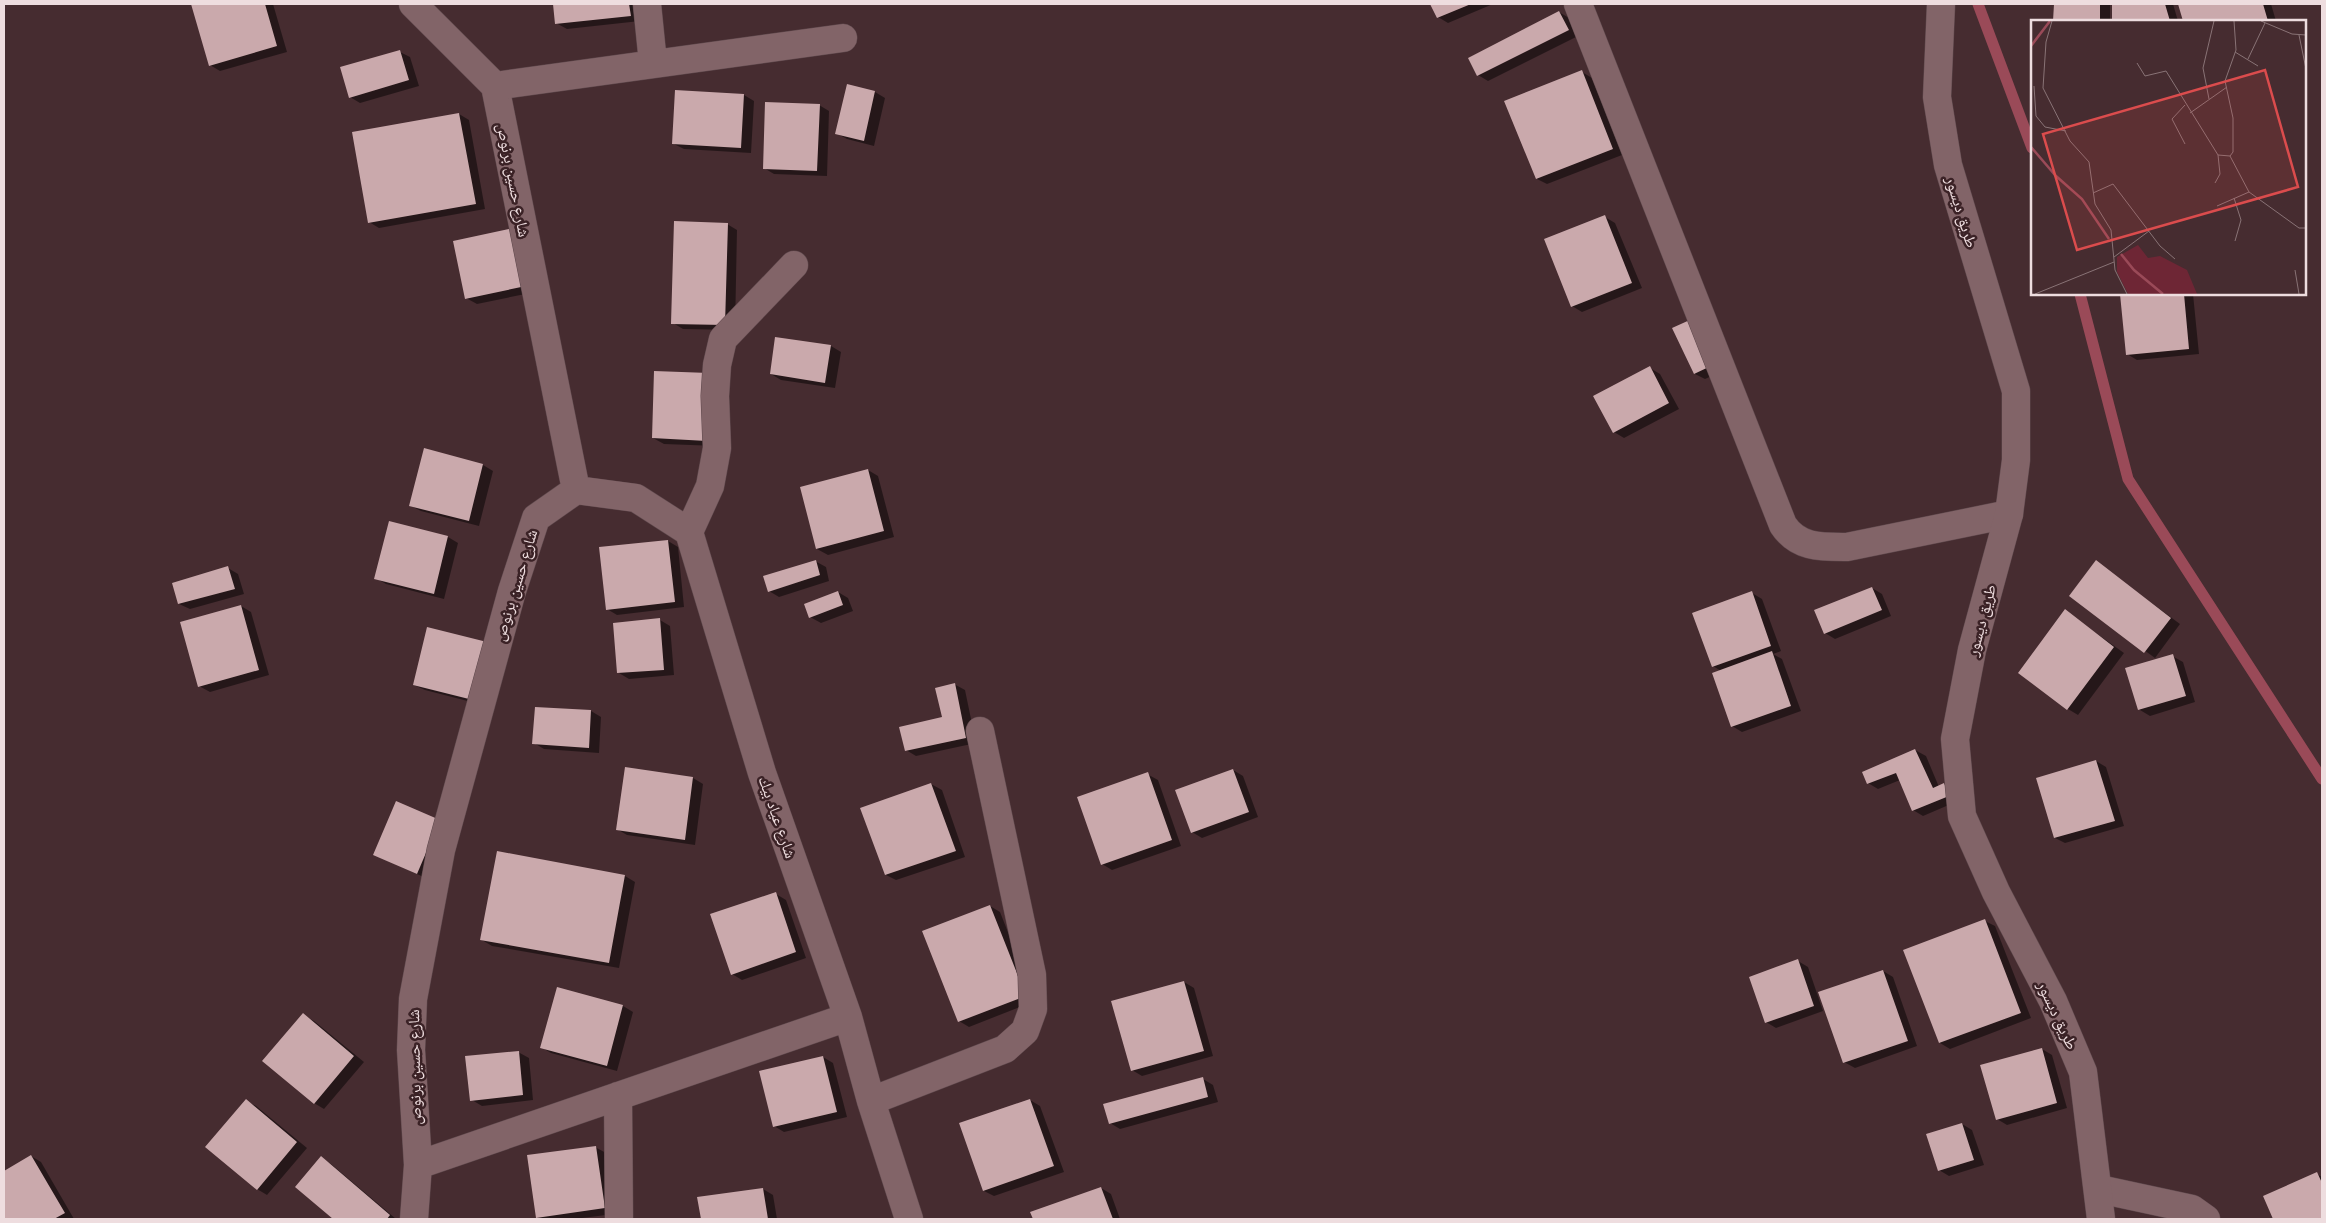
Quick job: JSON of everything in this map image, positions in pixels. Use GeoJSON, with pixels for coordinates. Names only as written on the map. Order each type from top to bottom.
{"type":"FeatureCollection","features":[{"type":"Feature","properties":{"kind":"street"},"geometry":{"type":"LineString","coordinates":[[413,4],[495,86],[843,38]]}},
{"type":"Feature","properties":{"kind":"street"},"geometry":{"type":"LineString","coordinates":[[647,4],[653,63]]}},
{"type":"Feature","properties":{"kind":"street"},"geometry":{"type":"LineString","coordinates":[[1578,4],[1782,525],[1791,536],[1814,545],[1847,547],[2009,514]]}},
{"type":"Feature","properties":{"kind":"street","name":"طريق ديسور"},"geometry":{"type":"LineString","coordinates":[[1941,4],[1937,97],[1948,164],[2016,392],[2016,460],[2009,514],[1972,650],[1955,739],[1962,816],[1996,892],[2053,1001],[2083,1072],[2099,1189],[2101,1219]]}},
{"type":"Feature","properties":{"kind":"street","name":"شارع حسين برنوص"},"geometry":{"type":"LineString","coordinates":[[414,1219],[418,1165],[411,1050],[413,999],[441,850],[512,591],[536,518],[576,490],[495,86]]}},
{"type":"Feature","properties":{"kind":"street"},"geometry":{"type":"LineString","coordinates":[[576,490],[636,498],[689,532],[710,486],[717,448],[715,396],[717,365],[723,339],[794,265]]}},
{"type":"Feature","properties":{"kind":"street","name":"شارع عياد بيك"},"geometry":{"type":"LineString","coordinates":[[689,532],[762,773],[848,1017],[871,1101],[908,1219]]}},
{"type":"Feature","properties":{"kind":"street"},"geometry":{"type":"LineString","coordinates":[[871,1101],[1005,1050],[1025,1031],[1033,1010],[1032,975],[980,731]]}},
{"type":"Feature","properties":{"kind":"street"},"geometry":{"type":"LineString","coordinates":[[418,1165],[848,1017]]}},
{"type":"Feature","properties":{"kind":"street"},"geometry":{"type":"LineString","coordinates":[[618,1096],[619,1219]]}},
{"type":"Feature","properties":{"kind":"street"},"geometry":{"type":"LineString","coordinates":[[2099,1189],[2192,1209],[2206,1219]]}},
{"type":"Feature","properties":{"kind":"building"},"geometry":{"type":"Polygon","coordinates":[[[191,4],[265,4],[277,46],[209,66],[191,4]]]}},
{"type":"Feature","properties":{"kind":"building"},"geometry":{"type":"Polygon","coordinates":[[[553,4],[629,4],[631,16],[555,24],[553,4]]]}},
{"type":"Feature","properties":{"kind":"building"},"geometry":{"type":"Polygon","coordinates":[[[1430,4],[1471,4],[1437,18],[1430,4]]]}},
{"type":"Feature","properties":{"kind":"building"},"geometry":{"type":"Polygon","coordinates":[[[2054,4],[2100,4],[2100,20],[2053,20],[2054,4]]]}},
{"type":"Feature","properties":{"kind":"building"},"geometry":{"type":"Polygon","coordinates":[[[2112,4],[2165,4],[2170,20],[2112,20],[2112,4]]]}},
{"type":"Feature","properties":{"kind":"building"},"geometry":{"type":"Polygon","coordinates":[[[2178,4],[2263,4],[2268,20],[2183,20],[2178,4]]]}},
{"type":"Feature","properties":{"kind":"building"},"geometry":{"type":"Polygon","coordinates":[[[1559,11],[1569,30],[1477,76],[1468,58],[1559,11]]]}},
{"type":"Feature","properties":{"kind":"building"},"geometry":{"type":"Polygon","coordinates":[[[400,50],[409,80],[349,98],[340,67],[400,50]]]}},
{"type":"Feature","properties":{"kind":"building"},"geometry":{"type":"Polygon","coordinates":[[[1582,70],[1613,149],[1536,179],[1504,101],[1582,70]]]}},
{"type":"Feature","properties":{"kind":"building"},"geometry":{"type":"Polygon","coordinates":[[[847,84],[875,91],[864,141],[835,134],[847,84]]]}},
{"type":"Feature","properties":{"kind":"building"},"geometry":{"type":"Polygon","coordinates":[[[675,90],[744,94],[741,148],[672,144],[675,90]]]}},
{"type":"Feature","properties":{"kind":"building"},"geometry":{"type":"Polygon","coordinates":[[[765,102],[820,104],[817,171],[763,169],[765,102]]]}},
{"type":"Feature","properties":{"kind":"building"},"geometry":{"type":"Polygon","coordinates":[[[459,113],[476,204],[368,223],[352,132],[459,113]]]}},
{"type":"Feature","properties":{"kind":"building"},"geometry":{"type":"Polygon","coordinates":[[[1605,215],[1632,283],[1571,307],[1544,239],[1605,215]]]}},
{"type":"Feature","properties":{"kind":"building"},"geometry":{"type":"Polygon","coordinates":[[[674,221],[728,223],[725,325],[671,324],[674,221]]]}},
{"type":"Feature","properties":{"kind":"building"},"geometry":{"type":"Polygon","coordinates":[[[513,228],[526,286],[465,299],[453,241],[513,228]]]}},
{"type":"Feature","properties":{"kind":"building"},"geometry":{"type":"Polygon","coordinates":[[[2120,295],[2184,295],[2189,349],[2126,355],[2120,295]]]}},
{"type":"Feature","properties":{"kind":"building"},"geometry":{"type":"Polygon","coordinates":[[[1692,319],[1713,365],[1694,374],[1672,328],[1692,319]]]}},
{"type":"Feature","properties":{"kind":"building"},"geometry":{"type":"Polygon","coordinates":[[[775,337],[831,345],[825,383],[770,374],[775,337]]]}},
{"type":"Feature","properties":{"kind":"building"},"geometry":{"type":"Polygon","coordinates":[[[1650,366],[1669,403],[1613,433],[1593,396],[1650,366]]]}},
{"type":"Feature","properties":{"kind":"building"},"geometry":{"type":"Polygon","coordinates":[[[654,371],[709,373],[707,441],[652,438],[654,371]]]}},
{"type":"Feature","properties":{"kind":"building"},"geometry":{"type":"Polygon","coordinates":[[[424,448],[483,464],[469,521],[409,506],[424,448]]]}},
{"type":"Feature","properties":{"kind":"building"},"geometry":{"type":"Polygon","coordinates":[[[868,469],[884,531],[816,549],[800,487],[868,469]]]}},
{"type":"Feature","properties":{"kind":"building"},"geometry":{"type":"Polygon","coordinates":[[[389,521],[448,536],[434,594],[374,579],[389,521]]]}},
{"type":"Feature","properties":{"kind":"building"},"geometry":{"type":"Polygon","coordinates":[[[668,540],[675,602],[606,610],[599,547],[668,540]]]}},
{"type":"Feature","properties":{"kind":"building"},"geometry":{"type":"Polygon","coordinates":[[[816,560],[820,575],[768,592],[763,576],[816,560]]]}},
{"type":"Feature","properties":{"kind":"building"},"geometry":{"type":"Polygon","coordinates":[[[2096,560],[2171,618],[2144,653],[2069,596],[2096,560]]]}},
{"type":"Feature","properties":{"kind":"building"},"geometry":{"type":"Polygon","coordinates":[[[228,566],[235,589],[178,604],[172,583],[228,566]]]}},
{"type":"Feature","properties":{"kind":"building"},"geometry":{"type":"Polygon","coordinates":[[[1872,587],[1882,610],[1824,634],[1814,610],[1872,587]]]}},
{"type":"Feature","properties":{"kind":"building"},"geometry":{"type":"Polygon","coordinates":[[[838,591],[843,605],[809,618],[804,604],[838,591]]]}},
{"type":"Feature","properties":{"kind":"building"},"geometry":{"type":"Polygon","coordinates":[[[1752,591],[1771,646],[1712,667],[1692,613],[1752,591]]]}},
{"type":"Feature","properties":{"kind":"building"},"geometry":{"type":"Polygon","coordinates":[[[241,605],[259,670],[198,687],[180,622],[241,605]]]}},
{"type":"Feature","properties":{"kind":"building"},"geometry":{"type":"Polygon","coordinates":[[[2065,609],[2114,647],[2067,710],[2018,673],[2065,609]]]}},
{"type":"Feature","properties":{"kind":"building"},"geometry":{"type":"Polygon","coordinates":[[[660,618],[664,670],[617,673],[613,623],[660,618]]]}},
{"type":"Feature","properties":{"kind":"building"},"geometry":{"type":"Polygon","coordinates":[[[427,627],[487,642],[473,700],[413,685],[427,627]]]}},
{"type":"Feature","properties":{"kind":"building"},"geometry":{"type":"Polygon","coordinates":[[[1772,651],[1791,706],[1731,727],[1712,673],[1772,651]]]}},
{"type":"Feature","properties":{"kind":"building"},"geometry":{"type":"Polygon","coordinates":[[[2173,654],[2186,696],[2138,710],[2125,668],[2173,654]]]}},
{"type":"Feature","properties":{"kind":"building"},"geometry":{"type":"Polygon","coordinates":[[[955,683],[966,738],[905,751],[899,727],[942,717],[935,688],[955,683]]]}},
{"type":"Feature","properties":{"kind":"building"},"geometry":{"type":"Polygon","coordinates":[[[535,707],[591,710],[589,748],[532,744],[535,707]]]}},
{"type":"Feature","properties":{"kind":"building"},"geometry":{"type":"Polygon","coordinates":[[[1915,749],[1933,788],[1944,783],[1949,796],[1912,811],[1896,773],[1867,784],[1862,772],[1915,749]]]}},
{"type":"Feature","properties":{"kind":"building"},"geometry":{"type":"Polygon","coordinates":[[[2096,760],[2115,821],[2054,838],[2036,778],[2096,760]]]}},
{"type":"Feature","properties":{"kind":"building"},"geometry":{"type":"Polygon","coordinates":[[[625,767],[693,777],[685,840],[616,830],[625,767]]]}},
{"type":"Feature","properties":{"kind":"building"},"geometry":{"type":"Polygon","coordinates":[[[1233,769],[1249,812],[1191,833],[1175,790],[1233,769]]]}},
{"type":"Feature","properties":{"kind":"building"},"geometry":{"type":"Polygon","coordinates":[[[1148,772],[1172,840],[1101,865],[1077,797],[1148,772]]]}},
{"type":"Feature","properties":{"kind":"building"},"geometry":{"type":"Polygon","coordinates":[[[931,783],[956,851],[885,875],[860,808],[931,783]]]}},
{"type":"Feature","properties":{"kind":"building"},"geometry":{"type":"Polygon","coordinates":[[[396,801],[440,820],[417,874],[373,855],[396,801]]]}},
{"type":"Feature","properties":{"kind":"building"},"geometry":{"type":"Polygon","coordinates":[[[497,851],[625,875],[609,963],[480,940],[497,851]]]}},
{"type":"Feature","properties":{"kind":"building"},"geometry":{"type":"Polygon","coordinates":[[[776,892],[796,952],[731,975],[710,914],[776,892]]]}},
{"type":"Feature","properties":{"kind":"building"},"geometry":{"type":"Polygon","coordinates":[[[990,905],[1026,996],[958,1022],[922,931],[990,905]]]}},
{"type":"Feature","properties":{"kind":"building"},"geometry":{"type":"Polygon","coordinates":[[[1985,919],[2021,1013],[1939,1043],[1903,950],[1985,919]]]}},
{"type":"Feature","properties":{"kind":"building"},"geometry":{"type":"Polygon","coordinates":[[[1798,959],[1814,1006],[1765,1023],[1749,977],[1798,959]]]}},
{"type":"Feature","properties":{"kind":"building"},"geometry":{"type":"Polygon","coordinates":[[[1883,970],[1908,1041],[1843,1063],[1818,992],[1883,970]]]}},
{"type":"Feature","properties":{"kind":"building"},"geometry":{"type":"Polygon","coordinates":[[[1184,981],[1204,1051],[1131,1071],[1111,1001],[1184,981]]]}},
{"type":"Feature","properties":{"kind":"building"},"geometry":{"type":"Polygon","coordinates":[[[557,987],[623,1005],[607,1066],[540,1048],[557,987]]]}},
{"type":"Feature","properties":{"kind":"building"},"geometry":{"type":"Polygon","coordinates":[[[303,1013],[354,1056],[314,1104],[262,1061],[303,1013]]]}},
{"type":"Feature","properties":{"kind":"building"},"geometry":{"type":"Polygon","coordinates":[[[2042,1048],[2057,1103],[1996,1120],[1980,1065],[2042,1048]]]}},
{"type":"Feature","properties":{"kind":"building"},"geometry":{"type":"Polygon","coordinates":[[[519,1051],[523,1095],[470,1101],[465,1056],[519,1051]]]}},
{"type":"Feature","properties":{"kind":"building"},"geometry":{"type":"Polygon","coordinates":[[[823,1056],[837,1112],[773,1127],[759,1071],[823,1056]]]}},
{"type":"Feature","properties":{"kind":"building"},"geometry":{"type":"Polygon","coordinates":[[[1203,1077],[1208,1097],[1109,1124],[1103,1104],[1203,1077]]]}},
{"type":"Feature","properties":{"kind":"building"},"geometry":{"type":"Polygon","coordinates":[[[246,1099],[297,1142],[257,1190],[205,1147],[246,1099]]]}},
{"type":"Feature","properties":{"kind":"building"},"geometry":{"type":"Polygon","coordinates":[[[1030,1099],[1054,1166],[983,1191],[959,1123],[1030,1099]]]}},
{"type":"Feature","properties":{"kind":"building"},"geometry":{"type":"Polygon","coordinates":[[[1962,1123],[1974,1160],[1938,1171],[1926,1134],[1962,1123]]]}},
{"type":"Feature","properties":{"kind":"building"},"geometry":{"type":"Polygon","coordinates":[[[596,1146],[605,1208],[536,1218],[527,1155],[596,1146]]]}},
{"type":"Feature","properties":{"kind":"building"},"geometry":{"type":"Polygon","coordinates":[[[31,1155],[65,1213],[54,1219],[4,1219],[4,1171],[31,1155]]]}},
{"type":"Feature","properties":{"kind":"building"},"geometry":{"type":"Polygon","coordinates":[[[321,1156],[390,1215],[387,1219],[333,1219],[295,1187],[321,1156]]]}},
{"type":"Feature","properties":{"kind":"building"},"geometry":{"type":"Polygon","coordinates":[[[2317,1172],[2322,1183],[2322,1219],[2273,1219],[2263,1196],[2317,1172]]]}},
{"type":"Feature","properties":{"kind":"building"},"geometry":{"type":"Polygon","coordinates":[[[1101,1187],[1113,1219],[1033,1219],[1030,1212],[1101,1187]]]}},
{"type":"Feature","properties":{"kind":"building"},"geometry":{"type":"Polygon","coordinates":[[[763,1188],[768,1219],[701,1219],[697,1197],[763,1188]]]}},
{"type":"Feature","properties":{"kind":"waterway"},"geometry":{"type":"LineString","coordinates":[[1978,4],[2031,145]]}},
{"type":"Feature","properties":{"kind":"waterway"},"geometry":{"type":"LineString","coordinates":[[2080,295],[2128,479],[2322,779]]}}]}
